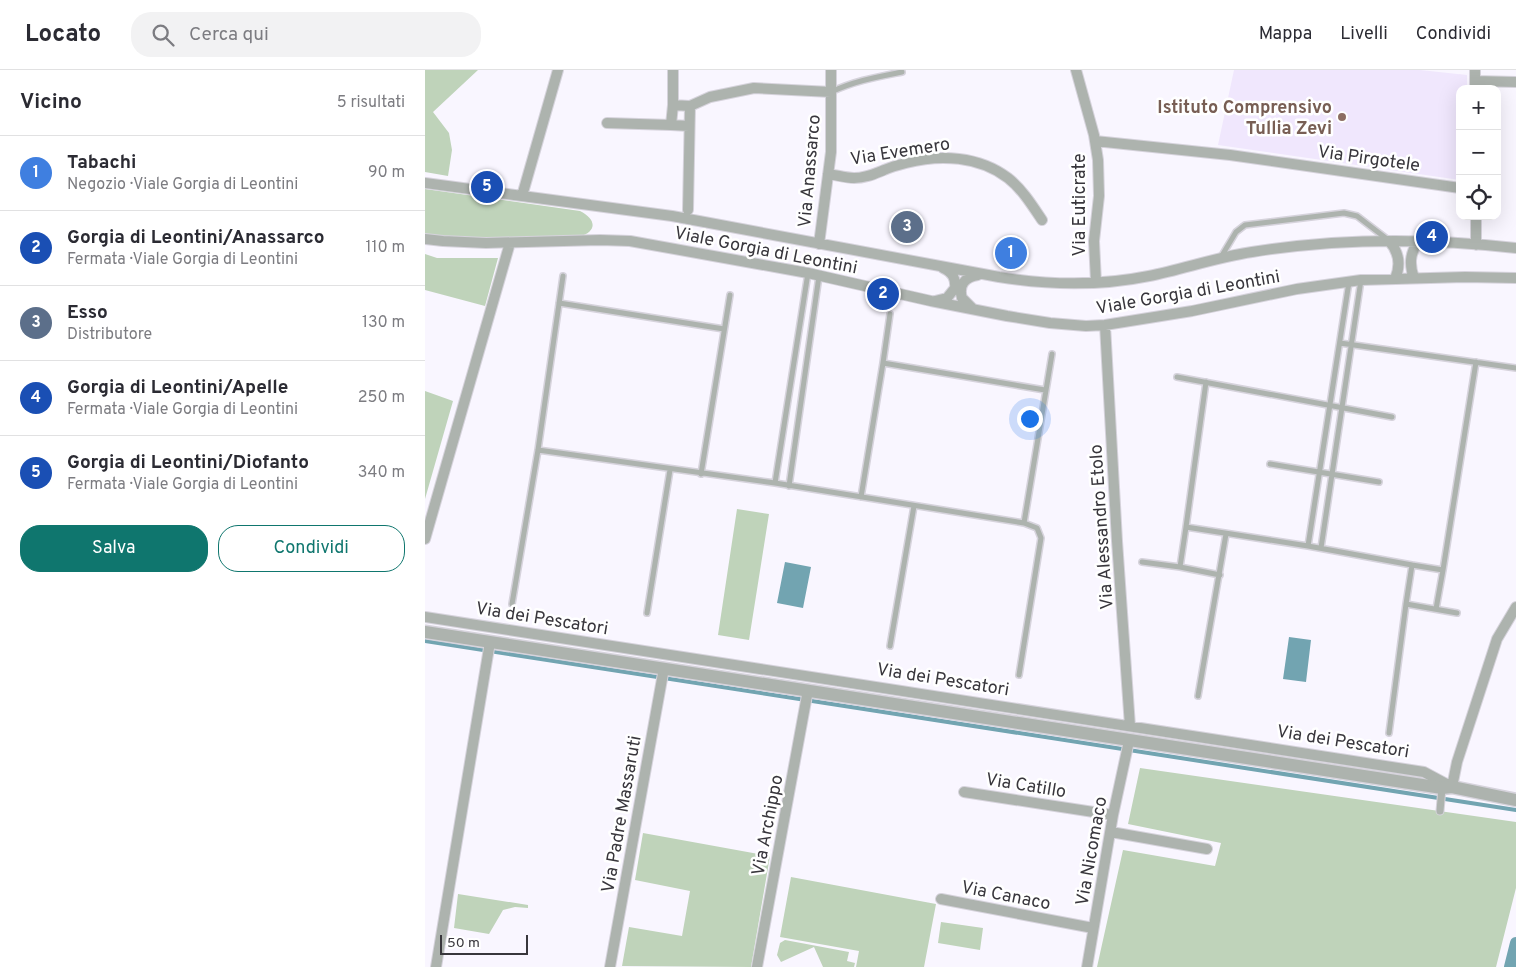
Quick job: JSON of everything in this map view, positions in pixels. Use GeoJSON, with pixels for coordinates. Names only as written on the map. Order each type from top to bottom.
{"type":"FeatureCollection","features":[{"type":"Feature","properties":{"kind":"street"},"geometry":{"type":"LineString","coordinates":[[522,196],[558,70]]}},
{"type":"Feature","properties":{"kind":"street"},"geometry":{"type":"LineString","coordinates":[[671,125],[673,70]]}},
{"type":"Feature","properties":{"kind":"street","name":"Via Anassarco"},"geometry":{"type":"LineString","coordinates":[[819,244],[831,152],[831,70]]}},
{"type":"Feature","properties":{"kind":"street","name":"Via Euticrate"},"geometry":{"type":"LineString","coordinates":[[1076,70],[1095,141],[1098,160],[1099,188],[1094,230],[1096,282]]}},
{"type":"Feature","properties":{"kind":"street"},"geometry":{"type":"LineString","coordinates":[[1475,70],[1475,85],[1516,82]]}},
{"type":"Feature","properties":{"kind":"street"},"geometry":{"type":"LineString","coordinates":[[673,104],[690,106],[710,97],[754,88],[831,92]]}},
{"type":"Feature","properties":{"kind":"street"},"geometry":{"type":"LineString","coordinates":[[688,210],[690,106]]}},
{"type":"Feature","properties":{"kind":"street"},"geometry":{"type":"LineString","coordinates":[[607,122],[689,126]]}},
{"type":"Feature","properties":{"kind":"street","name":"Via Pirgotele"},"geometry":{"type":"LineString","coordinates":[[1095,141],[1230,155],[1456,187]]}},
{"type":"Feature","properties":{"kind":"street","name":"Via Evemero"},"geometry":{"type":"LineString","coordinates":[[828,174],[854,178],[869,177],[883,170],[908,163],[935,158],[961,158],[985,166],[1008,178],[1028,198],[1042,220]]}},
{"type":"Feature","properties":{"kind":"street","name":"Viale Gorgia di Leontini"},"geometry":{"type":"LineString","coordinates":[[425,183],[671,216],[1029,282],[1071,284],[1149,276],[1252,252],[1334,242],[1418,241],[1516,248]]}},
{"type":"Feature","properties":{"kind":"street"},"geometry":{"type":"LineString","coordinates":[[1476,220],[1476,245]]}},
{"type":"Feature","properties":{"kind":"street","name":"Viale Gorgia di Leontini"},"geometry":{"type":"LineString","coordinates":[[425,239],[480,243],[631,241],[808,273],[976,310],[1079,326],[1105,326],[1192,311],[1297,288],[1361,280],[1465,277],[1516,278]]}},
{"type":"Feature","properties":{"kind":"street"},"geometry":{"type":"LineString","coordinates":[[1389,241],[1398,256],[1398,270],[1395,279]]}},
{"type":"Feature","properties":{"kind":"street"},"geometry":{"type":"LineString","coordinates":[[1414,278],[1411,269],[1411,259],[1413,249],[1418,241]]}},
{"type":"Feature","properties":{"kind":"street"},"geometry":{"type":"LineString","coordinates":[[425,539],[510,243]]}},
{"type":"Feature","properties":{"kind":"street"},"geometry":{"type":"LineString","coordinates":[[931,301],[947,298],[955,288],[953,276],[949,271],[940,266]]}},
{"type":"Feature","properties":{"kind":"street"},"geometry":{"type":"LineString","coordinates":[[976,310],[969,306],[962,298],[961,287],[967,278],[982,274]]}},
{"type":"Feature","properties":{"kind":"street","name":"Via Alessandro Etolo"},"geometry":{"type":"LineString","coordinates":[[1105,326],[1130,726]]}},
{"type":"Feature","properties":{"kind":"street"},"geometry":{"type":"LineString","coordinates":[[1440,809],[1445,789],[1457,762],[1497,639],[1516,607]]}},
{"type":"Feature","properties":{"kind":"street","name":"Via dei Pescatori"},"geometry":{"type":"LineString","coordinates":[[425,617],[1424,772],[1445,789]]}},
{"type":"Feature","properties":{"kind":"street","name":"Via dei Pescatori"},"geometry":{"type":"LineString","coordinates":[[425,632],[490,646],[662,675],[808,692],[1128,747],[1516,800]]}},
{"type":"Feature","properties":{"kind":"street"},"geometry":{"type":"LineString","coordinates":[[436,967],[490,646]]}},
{"type":"Feature","properties":{"kind":"street","name":"Via Padre Massaruti"},"geometry":{"type":"LineString","coordinates":[[610,967],[662,675]]}},
{"type":"Feature","properties":{"kind":"street","name":"Via Archippo"},"geometry":{"type":"LineString","coordinates":[[757,967],[808,692]]}},
{"type":"Feature","properties":{"kind":"street","name":"Via Nicomaco"},"geometry":{"type":"LineString","coordinates":[[1087,967],[1113,815],[1128,747]]}},
{"type":"Feature","properties":{"kind":"street","name":"Via Catillo"},"geometry":{"type":"LineString","coordinates":[[965,792],[1113,815]]}},
{"type":"Feature","properties":{"kind":"street"},"geometry":{"type":"LineString","coordinates":[[1111,832],[1207,849]]}},
{"type":"Feature","properties":{"kind":"street","name":"Via Canaco"},"geometry":{"type":"LineString","coordinates":[[941,899],[1093,928]]}},
{"type":"Feature","properties":{"kind":"lane"},"geometry":{"type":"LineString","coordinates":[[831,92],[847,84],[867,78],[902,72]]}},
{"type":"Feature","properties":{"kind":"lane"},"geometry":{"type":"LineString","coordinates":[[1220,258],[1236,232],[1245,225],[1344,213],[1357,216],[1389,241]]}},
{"type":"Feature","properties":{"kind":"lane"},"geometry":{"type":"LineString","coordinates":[[775,483],[808,273]]}},
{"type":"Feature","properties":{"kind":"lane"},"geometry":{"type":"LineString","coordinates":[[512,604],[538,450],[563,276]]}},
{"type":"Feature","properties":{"kind":"lane"},"geometry":{"type":"LineString","coordinates":[[789,486],[819,276]]}},
{"type":"Feature","properties":{"kind":"lane"},"geometry":{"type":"LineString","coordinates":[[1321,548],[1361,280]]}},
{"type":"Feature","properties":{"kind":"lane"},"geometry":{"type":"LineString","coordinates":[[1308,546],[1349,282]]}},
{"type":"Feature","properties":{"kind":"lane"},"geometry":{"type":"LineString","coordinates":[[701,474],[730,295]]}},
{"type":"Feature","properties":{"kind":"lane"},"geometry":{"type":"LineString","coordinates":[[559,303],[724,329]]}},
{"type":"Feature","properties":{"kind":"lane"},"geometry":{"type":"LineString","coordinates":[[861,497],[890,314]]}},
{"type":"Feature","properties":{"kind":"lane"},"geometry":{"type":"LineString","coordinates":[[798,339],[810,342]]}},
{"type":"Feature","properties":{"kind":"lane"},"geometry":{"type":"LineString","coordinates":[[1339,343],[1516,368]]}},
{"type":"Feature","properties":{"kind":"lane"},"geometry":{"type":"LineString","coordinates":[[1025,523],[1052,354]]}},
{"type":"Feature","properties":{"kind":"lane"},"geometry":{"type":"LineString","coordinates":[[1436,609],[1476,362]]}},
{"type":"Feature","properties":{"kind":"lane"},"geometry":{"type":"LineString","coordinates":[[883,363],[1045,390]]}},
{"type":"Feature","properties":{"kind":"lane"},"geometry":{"type":"LineString","coordinates":[[1177,377],[1392,417]]}},
{"type":"Feature","properties":{"kind":"lane"},"geometry":{"type":"LineString","coordinates":[[1179,567],[1206,382]]}},
{"type":"Feature","properties":{"kind":"lane"},"geometry":{"type":"LineString","coordinates":[[790,387],[803,389]]}},
{"type":"Feature","properties":{"kind":"lane"},"geometry":{"type":"LineString","coordinates":[[782,438],[796,439]]}},
{"type":"Feature","properties":{"kind":"lane"},"geometry":{"type":"LineString","coordinates":[[538,450],[670,470],[775,483],[1025,523],[1037,528],[1041,538],[1019,675]]}},
{"type":"Feature","properties":{"kind":"lane"},"geometry":{"type":"LineString","coordinates":[[1270,464],[1379,482]]}},
{"type":"Feature","properties":{"kind":"lane"},"geometry":{"type":"LineString","coordinates":[[647,613],[670,470]]}},
{"type":"Feature","properties":{"kind":"lane"},"geometry":{"type":"LineString","coordinates":[[890,646],[914,506]]}},
{"type":"Feature","properties":{"kind":"lane"},"geometry":{"type":"LineString","coordinates":[[1186,527],[1321,548],[1443,570]]}},
{"type":"Feature","properties":{"kind":"lane"},"geometry":{"type":"LineString","coordinates":[[1198,696],[1226,534]]}},
{"type":"Feature","properties":{"kind":"lane"},"geometry":{"type":"LineString","coordinates":[[1142,562],[1220,575]]}},
{"type":"Feature","properties":{"kind":"lane"},"geometry":{"type":"LineString","coordinates":[[1389,733],[1412,565]]}},
{"type":"Feature","properties":{"kind":"lane"},"geometry":{"type":"LineString","coordinates":[[1406,604],[1457,613]]}},
{"type":"Feature","properties":{"kind":"shaded area","name":"Istituto Comprensivo Tullia Zevi"},"geometry":{"type":"Polygon","coordinates":[[[1234,70],[1420,70],[1467,75],[1467,85],[1456,85],[1456,179],[1218,145],[1234,70]]]}},
{"type":"Feature","properties":{"kind":"green space"},"geometry":{"type":"Polygon","coordinates":[[[425,70],[478,70],[433,112],[449,133],[452,150],[448,176],[425,172],[425,70]]]}},
{"type":"Feature","properties":{"kind":"green space"},"geometry":{"type":"Polygon","coordinates":[[[425,189],[580,211],[592,221],[593,225],[589,232],[579,237],[500,239],[425,235],[425,189]]]}},
{"type":"Feature","properties":{"kind":"green space"},"geometry":{"type":"Polygon","coordinates":[[[425,254],[437,258],[498,258],[485,306],[425,290],[425,254]]]}},
{"type":"Feature","properties":{"kind":"green space"},"geometry":{"type":"Polygon","coordinates":[[[425,391],[453,401],[425,499],[425,391]]]}},
{"type":"Feature","properties":{"kind":"green space"},"geometry":{"type":"Polygon","coordinates":[[[737,509],[769,514],[749,640],[718,635],[737,509]]]}},
{"type":"Feature","properties":{"kind":"green space"},"geometry":{"type":"Polygon","coordinates":[[[1140,768],[1516,822],[1516,888],[1496,967],[1097,967],[1123,850],[1215,866],[1221,843],[1128,824],[1140,768]]]}},
{"type":"Feature","properties":{"kind":"green space"},"geometry":{"type":"Polygon","coordinates":[[[643,833],[770,856],[751,967],[622,966],[629,927],[682,936],[690,891],[635,880],[643,833]]]}},
{"type":"Feature","properties":{"kind":"green space"},"geometry":{"type":"Polygon","coordinates":[[[791,877],[936,904],[924,967],[856,967],[859,951],[780,937],[791,877]]]}},
{"type":"Feature","properties":{"kind":"green space"},"geometry":{"type":"Polygon","coordinates":[[[458,894],[528,905],[528,908],[515,907],[503,910],[489,934],[454,928],[458,894]]]}},
{"type":"Feature","properties":{"kind":"green space"},"geometry":{"type":"Polygon","coordinates":[[[941,922],[983,928],[980,950],[938,943],[941,922]]]}},
{"type":"Feature","properties":{"kind":"green space"},"geometry":{"type":"Polygon","coordinates":[[[785,940],[849,952],[847,961],[855,963],[854,967],[823,967],[814,947],[781,962],[777,955],[780,943],[785,940]]]}},
{"type":"Feature","properties":{"kind":"water"},"geometry":{"type":"Polygon","coordinates":[[[785,562],[811,567],[803,608],[777,603],[785,562]]]}},
{"type":"Feature","properties":{"kind":"water"},"geometry":{"type":"Polygon","coordinates":[[[1289,637],[1311,640],[1306,682],[1283,679],[1289,637]]]}},
{"type":"Feature","properties":{"kind":"waterway"},"geometry":{"type":"LineString","coordinates":[[425,641],[1516,810]]}},
{"type":"Feature","properties":{"kind":"waterway"},"geometry":{"type":"LineString","coordinates":[[1510,967],[1516,943]]}},
{"type":"Feature","properties":{"kind":"place","name":"Istituto Comprensivo Tullia Zevi"},"geometry":{"type":"Point","coordinates":[1342,117]}},
{"type":"Feature","properties":{"kind":"place","name":"Gorgia di Leontini/Diofanto"},"geometry":{"type":"Point","coordinates":[487,187]}},
{"type":"Feature","properties":{"kind":"place","name":"Esso"},"geometry":{"type":"Point","coordinates":[907,227]}},
{"type":"Feature","properties":{"kind":"place","name":"Gorgia di Leontini/Apelle"},"geometry":{"type":"Point","coordinates":[1432,237]}},
{"type":"Feature","properties":{"kind":"place","name":"Tabachi"},"geometry":{"type":"Point","coordinates":[1011,253]}},
{"type":"Feature","properties":{"kind":"place","name":"Gorgia di Leontini/Anassarco"},"geometry":{"type":"Point","coordinates":[883,294]}}]}
